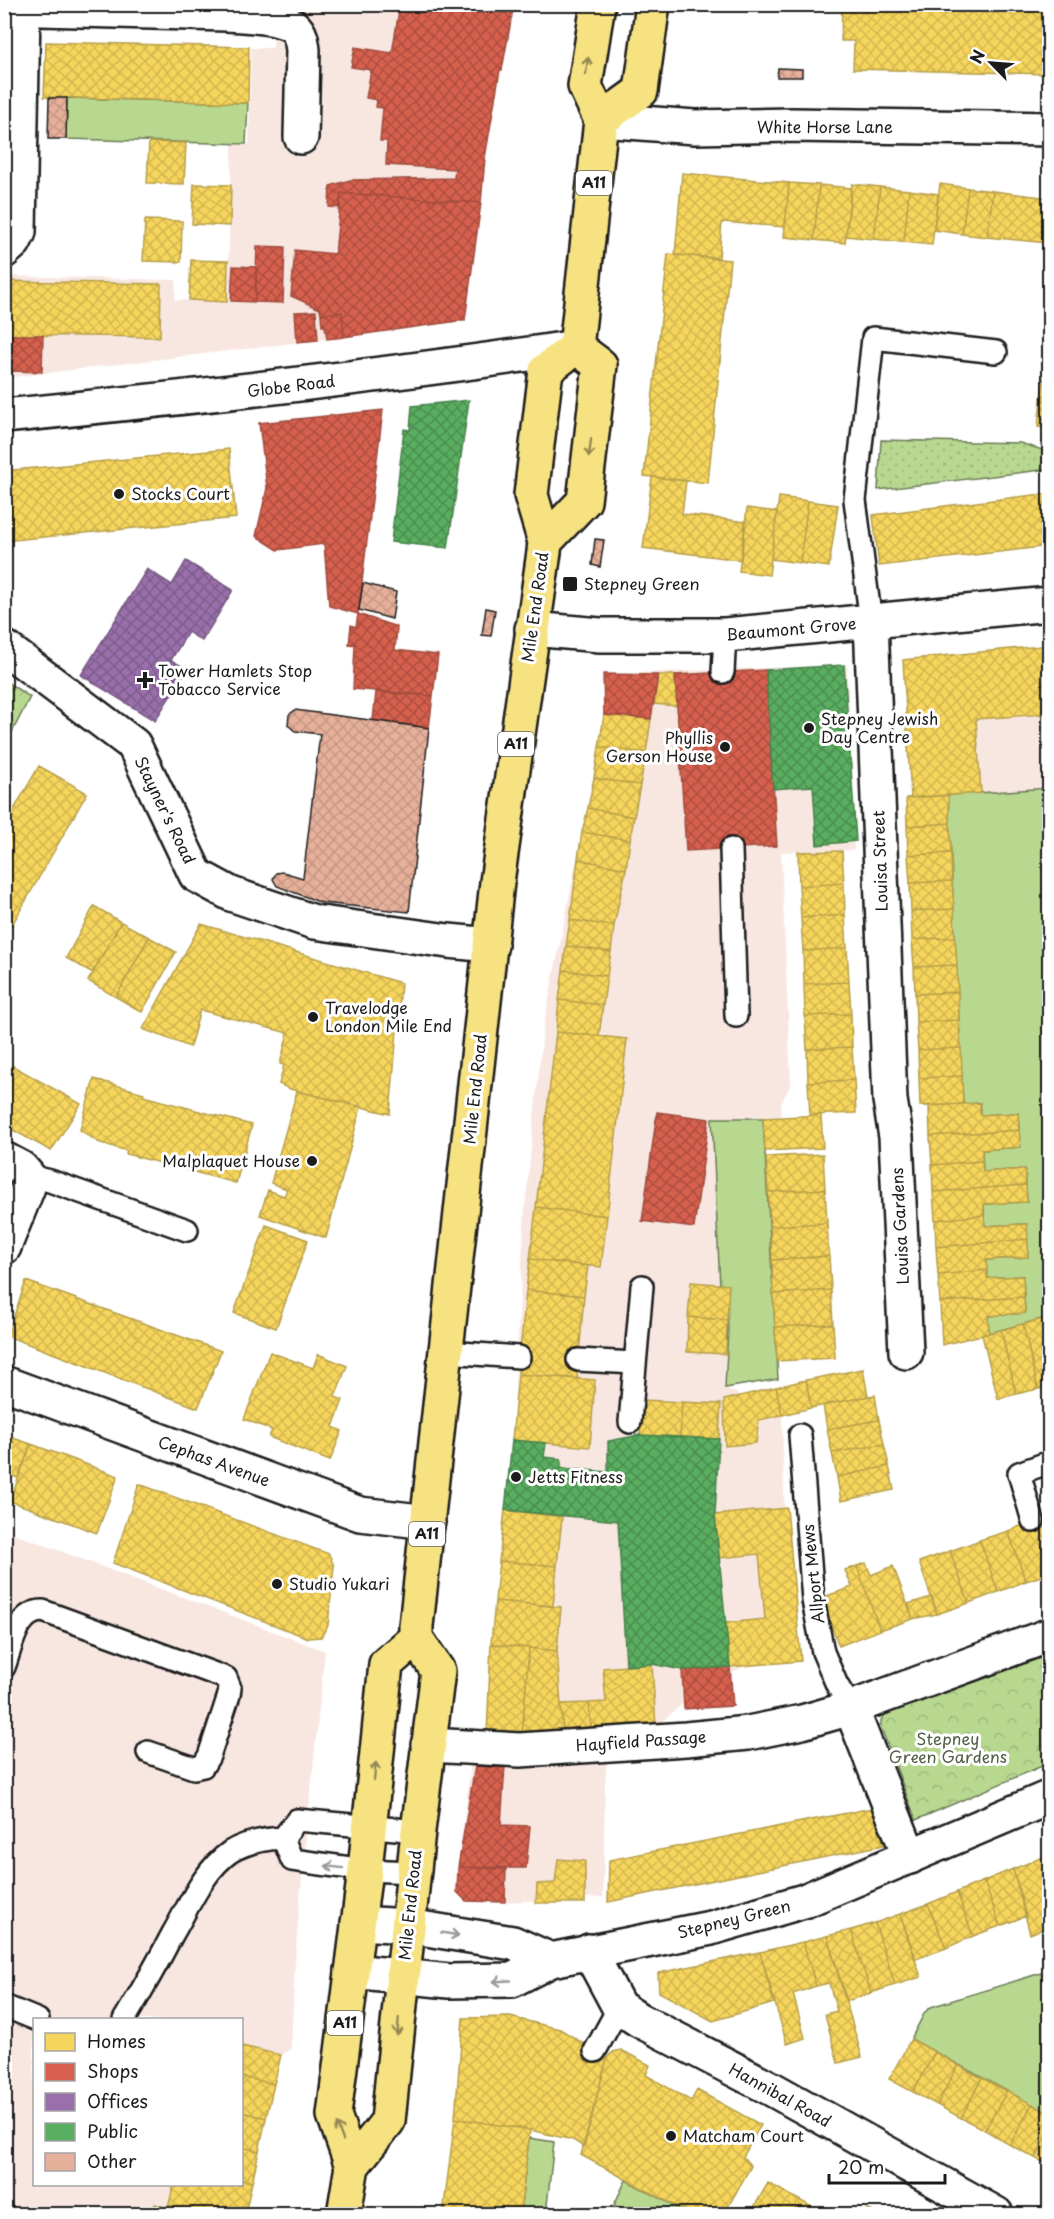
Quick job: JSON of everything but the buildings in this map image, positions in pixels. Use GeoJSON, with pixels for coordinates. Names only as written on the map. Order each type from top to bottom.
{"type":"FeatureCollection","features":[{"type":"Feature","properties":{"kind":"highway"},"geometry":{"type":"LineString","coordinates":[[598,4],[585,86],[601,120],[641,90],[653,4]]}},
{"type":"Feature","properties":{"kind":"highway","name":"A11"},"geometry":{"type":"LineString","coordinates":[[576,347],[601,120]]}},
{"type":"Feature","properties":{"kind":"highway","name":"Mile End Road"},"geometry":{"type":"LineString","coordinates":[[352,2166],[388,2121],[413,1872],[438,1671],[416,1638],[497,882],[545,542],[531,495],[546,370],[576,347],[600,365],[584,501],[545,542]]}},
{"type":"Feature","properties":{"kind":"highway","name":"Mile End Road"},"geometry":{"type":"LineString","coordinates":[[344,2214],[352,2166],[334,2115],[365,1870],[386,1665],[416,1638]]}},
{"type":"Feature","properties":{"kind":"street"},"geometry":{"type":"LineString","coordinates":[[4,251],[14,242],[19,232],[14,9],[249,15],[285,23],[295,28],[301,36],[303,50],[301,137]]}},
{"type":"Feature","properties":{"kind":"street","name":"White Horse Lane"},"geometry":{"type":"LineString","coordinates":[[601,120],[695,127],[792,125],[1050,129]]}},
{"type":"Feature","properties":{"kind":"street","name":"Globe Road"},"geometry":{"type":"LineString","coordinates":[[4,417],[277,388],[454,366],[576,347]]}},
{"type":"Feature","properties":{"kind":"street","name":"Beaumont Grove"},"geometry":{"type":"LineString","coordinates":[[532,629],[600,635],[725,635],[1050,604]]}},
{"type":"Feature","properties":{"kind":"street","name":"Louisa Street"},"geometry":{"type":"LineString","coordinates":[[871,622],[890,1100]]}},
{"type":"Feature","properties":{"kind":"street","name":"Stayner's Road"},"geometry":{"type":"LineString","coordinates":[[4,647],[134,745],[196,875],[231,894],[314,922],[491,945]]}},
{"type":"Feature","properties":{"kind":"street","name":"Louisa Gardens"},"geometry":{"type":"LineString","coordinates":[[890,1100],[896,1137],[906,1352]]}},
{"type":"Feature","properties":{"kind":"street"},"geometry":{"type":"LineString","coordinates":[[4,1247],[27,1187],[16,1167]]}},
{"type":"Feature","properties":{"kind":"street","name":"Cephas Avenue"},"geometry":{"type":"LineString","coordinates":[[4,1383],[360,1514],[428,1522]]}},
{"type":"Feature","properties":{"kind":"street"},"geometry":{"type":"LineString","coordinates":[[910,1857],[851,1708],[1050,1635]]}},
{"type":"Feature","properties":{"kind":"street","name":"Hayfield Passage"},"geometry":{"type":"LineString","coordinates":[[428,1745],[520,1750],[686,1739],[748,1732],[802,1722],[851,1708]]}},
{"type":"Feature","properties":{"kind":"street","name":"Stepney Green"},"geometry":{"type":"LineString","coordinates":[[352,1971],[472,1982],[512,1980],[551,1960],[711,1928],[794,1904],[1050,1797]]}},
{"type":"Feature","properties":{"kind":"street"},"geometry":{"type":"LineString","coordinates":[[358,1923],[408,1926],[513,1943],[551,1960]]}},
{"type":"Feature","properties":{"kind":"street","name":"Hannibal Road"},"geometry":{"type":"LineString","coordinates":[[589,1951],[619,2007],[639,2020],[772,2089],[996,2214]]}},
{"type":"Feature","properties":{"kind":"lane"},"geometry":{"type":"LineString","coordinates":[[871,622],[855,500],[873,338],[996,352]]}},
{"type":"Feature","properties":{"kind":"lane"},"geometry":{"type":"LineString","coordinates":[[723,672],[725,635]]}},
{"type":"Feature","properties":{"kind":"lane"},"geometry":{"type":"LineString","coordinates":[[731,849],[736,1016]]}},
{"type":"Feature","properties":{"kind":"lane"},"geometry":{"type":"LineString","coordinates":[[16,1167],[187,1230]]}},
{"type":"Feature","properties":{"kind":"lane"},"geometry":{"type":"LineString","coordinates":[[630,1422],[642,1286]]}},
{"type":"Feature","properties":{"kind":"lane"},"geometry":{"type":"LineString","coordinates":[[446,1352],[519,1357]]}},
{"type":"Feature","properties":{"kind":"lane"},"geometry":{"type":"LineString","coordinates":[[578,1360],[635,1363]]}},
{"type":"Feature","properties":{"kind":"lane","name":"Allport Mews"},"geometry":{"type":"LineString","coordinates":[[800,1434],[813,1600],[823,1652],[837,1685],[851,1708]]}},
{"type":"Feature","properties":{"kind":"lane"},"geometry":{"type":"LineString","coordinates":[[1033,1521],[1019,1473],[1050,1462]]}},
{"type":"Feature","properties":{"kind":"lane"},"geometry":{"type":"LineString","coordinates":[[4,1667],[18,1626],[30,1613],[43,1611],[226,1678],[230,1688],[229,1695],[209,1756],[203,1766],[194,1768],[148,1752]]}},
{"type":"Feature","properties":{"kind":"lane"},"geometry":{"type":"LineString","coordinates":[[282,1839],[297,1820],[418,1831]]}},
{"type":"Feature","properties":{"kind":"lane"},"geometry":{"type":"LineString","coordinates":[[125,2018],[193,1899],[217,1864],[240,1847],[263,1839],[282,1839]]}},
{"type":"Feature","properties":{"kind":"lane"},"geometry":{"type":"LineString","coordinates":[[282,1839],[292,1860],[365,1870],[413,1872]]}},
{"type":"Feature","properties":{"kind":"lane"},"geometry":{"type":"LineString","coordinates":[[4,2006],[35,2018]]}},
{"type":"Feature","properties":{"kind":"lane"},"geometry":{"type":"LineString","coordinates":[[595,2051],[619,2007]]}},
{"type":"Feature","properties":{"kind":"shaded area"},"geometry":{"type":"Polygon","coordinates":[[[274,5],[514,5],[485,158],[477,241],[465,320],[5,378],[5,276],[176,280],[175,300],[227,301],[232,144],[249,144],[251,48],[273,48],[274,5]]]}},
{"type":"Feature","properties":{"kind":"shaded area"},"geometry":{"type":"Polygon","coordinates":[[[1049,645],[1049,788],[911,798],[903,660],[1049,645]]]}},
{"type":"Feature","properties":{"kind":"shaded area"},"geometry":{"type":"Polygon","coordinates":[[[847,665],[854,850],[781,852],[791,1085],[781,1103],[781,1117],[712,1118],[720,1287],[727,1297],[725,1388],[782,1414],[788,1646],[703,1686],[656,1727],[607,1756],[603,1897],[505,1902],[466,1901],[457,1892],[458,1867],[471,1763],[487,1734],[491,1644],[512,1440],[525,1208],[543,1029],[599,747],[604,715],[603,674],[847,665]]]}},
{"type":"Feature","properties":{"kind":"shaded area"},"geometry":{"type":"Polygon","coordinates":[[[5,1516],[13,1526],[10,1532],[325,1651],[302,1876],[291,2049],[281,2056],[245,2214],[5,2214],[5,1516]]]}},
{"type":"Feature","properties":{"kind":"green space"},"geometry":{"type":"Polygon","coordinates":[[[67,98],[248,103],[246,144],[66,139],[67,98]]]}},
{"type":"Feature","properties":{"kind":"green space"},"geometry":{"type":"Polygon","coordinates":[[[881,440],[1020,443],[1049,452],[1049,469],[878,490],[881,440]]]}},
{"type":"Feature","properties":{"kind":"green space"},"geometry":{"type":"Polygon","coordinates":[[[5,681],[30,697],[5,746],[5,681]]]}},
{"type":"Feature","properties":{"kind":"green space"},"geometry":{"type":"Polygon","coordinates":[[[1049,788],[1049,1317],[989,1333],[988,1316],[1025,1313],[1023,1276],[987,1278],[986,1260],[1028,1257],[1026,1224],[985,1226],[984,1204],[1027,1202],[1025,1169],[983,1172],[982,1150],[1020,1147],[1018,1113],[980,1115],[980,1103],[963,1104],[948,795],[1049,788]]]}},
{"type":"Feature","properties":{"kind":"green space"},"geometry":{"type":"Polygon","coordinates":[[[712,1118],[763,1118],[778,1379],[725,1388],[727,1297],[720,1287],[712,1118]]]}},
{"type":"Feature","properties":{"kind":"green space","name":"Stepney Green Gardens"},"geometry":{"type":"Polygon","coordinates":[[[1049,1652],[1049,1763],[916,1820],[881,1728],[881,1720],[886,1713],[1049,1652]]]}},
{"type":"Feature","properties":{"kind":"green space"},"geometry":{"type":"Polygon","coordinates":[[[1041,1973],[1049,2003],[1049,2114],[911,2039],[925,2012],[931,2007],[1041,1973]]]}},
{"type":"Feature","properties":{"kind":"green space"},"geometry":{"type":"Polygon","coordinates":[[[529,2138],[554,2142],[546,2214],[520,2214],[529,2138]]]}},
{"type":"Feature","properties":{"kind":"green space"},"geometry":{"type":"Polygon","coordinates":[[[626,2180],[690,2214],[632,2214],[614,2205],[626,2180]]]}},
{"type":"Feature","properties":{"kind":"place","name":"Stocks Court"},"geometry":{"type":"Point","coordinates":[119,494]}},
{"type":"Feature","properties":{"kind":"place","name":"Stepney Green"},"geometry":{"type":"Point","coordinates":[570,584]}},
{"type":"Feature","properties":{"kind":"place","name":"Tower Hamlets Stop Tobacco Service"},"geometry":{"type":"Point","coordinates":[145,680]}},
{"type":"Feature","properties":{"kind":"place","name":"Stepney Jewish Day Centre"},"geometry":{"type":"Point","coordinates":[809,728]}},
{"type":"Feature","properties":{"kind":"place","name":"Phyllis Gerson House"},"geometry":{"type":"Point","coordinates":[725,747]}},
{"type":"Feature","properties":{"kind":"place","name":"Travelodge London Mile End"},"geometry":{"type":"Point","coordinates":[313,1017]}},
{"type":"Feature","properties":{"kind":"place","name":"Malplaquet House"},"geometry":{"type":"Point","coordinates":[312,1161]}},
{"type":"Feature","properties":{"kind":"place","name":"Jetts Fitness"},"geometry":{"type":"Point","coordinates":[516,1477]}},
{"type":"Feature","properties":{"kind":"place","name":"Studio Yukari"},"geometry":{"type":"Point","coordinates":[277,1584]}},
{"type":"Feature","properties":{"kind":"place","name":"Matcham Court"},"geometry":{"type":"Point","coordinates":[671,2136]}}]}
